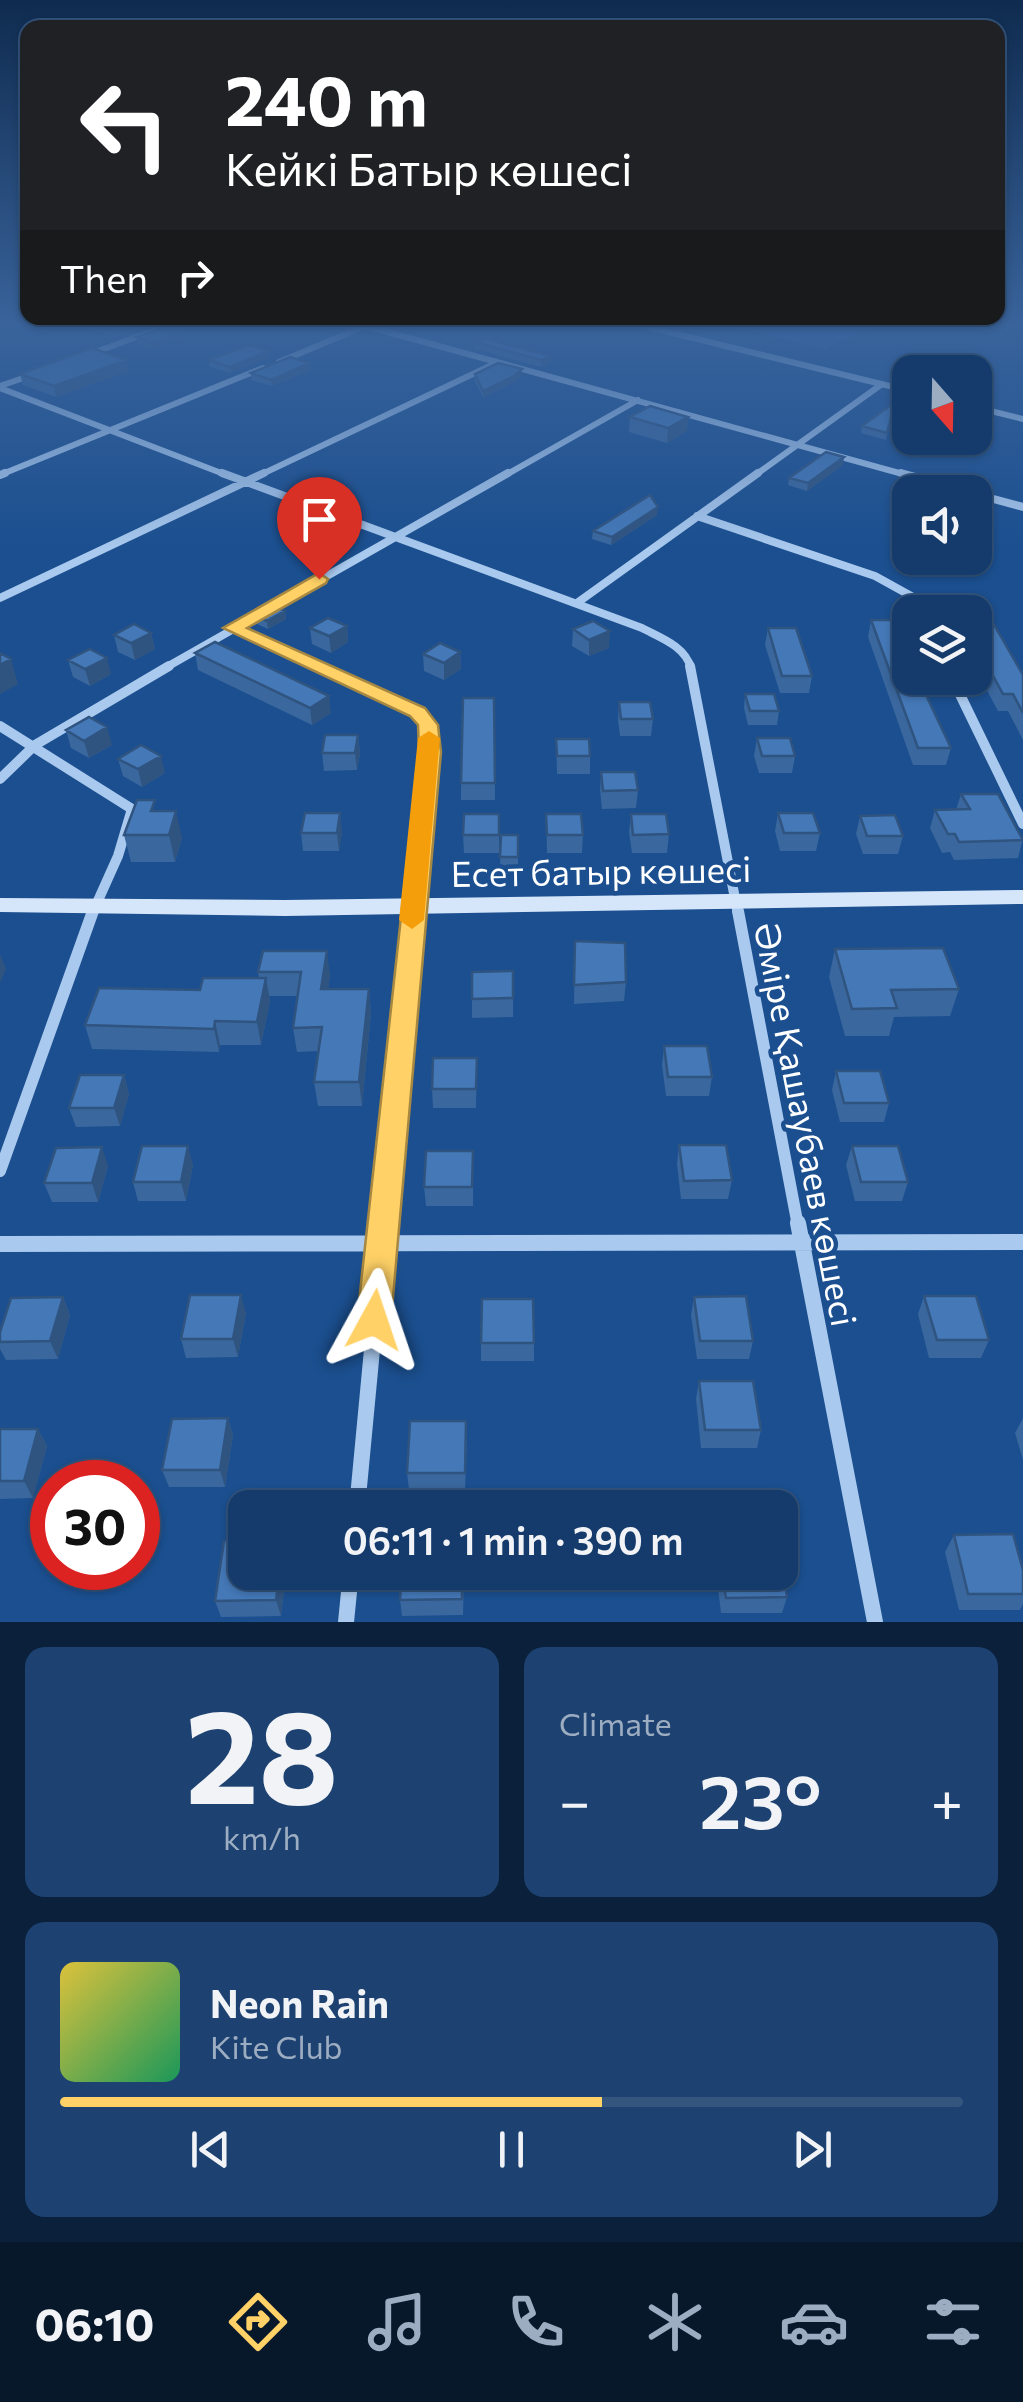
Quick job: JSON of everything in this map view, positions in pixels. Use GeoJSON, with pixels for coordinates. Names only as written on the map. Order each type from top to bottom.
{"type":"FeatureCollection","features":[{"type":"Feature","properties":{"kind":"street","name":"Әміре Қашаубаев көшесі"},"geometry":{"type":"LineString","coordinates":[[32,399],[392,538],[577,603],[674,644],[688,660],[874,1622]]}},
{"type":"Feature","properties":{"kind":"street"},"geometry":{"type":"LineString","coordinates":[[0,475],[188,399]]}},
{"type":"Feature","properties":{"kind":"street"},"geometry":{"type":"LineString","coordinates":[[0,598],[420,399]]}},
{"type":"Feature","properties":{"kind":"street"},"geometry":{"type":"LineString","coordinates":[[633,399],[908,475]]}},
{"type":"Feature","properties":{"kind":"street"},"geometry":{"type":"LineString","coordinates":[[577,603],[862,399]]}},
{"type":"Feature","properties":{"kind":"street"},"geometry":{"type":"LineString","coordinates":[[0,779],[35,745],[232,628],[638,400]]}},
{"type":"Feature","properties":{"kind":"street"},"geometry":{"type":"LineString","coordinates":[[992,411],[1023,419]]}},
{"type":"Feature","properties":{"kind":"street"},"geometry":{"type":"LineString","coordinates":[[992,498],[1023,507]]}},
{"type":"Feature","properties":{"kind":"street"},"geometry":{"type":"LineString","coordinates":[[697,516],[875,576],[908,595]]}},
{"type":"Feature","properties":{"kind":"street"},"geometry":{"type":"LineString","coordinates":[[232,628],[418,712],[428,725],[430,752],[359,1490]]}},
{"type":"Feature","properties":{"kind":"street"},"geometry":{"type":"LineString","coordinates":[[960,695],[1023,824]]}},
{"type":"Feature","properties":{"kind":"street"},"geometry":{"type":"LineString","coordinates":[[0,726],[132,809],[0,1171]]}},
{"type":"Feature","properties":{"kind":"street","name":"Есет батыр көшесі"},"geometry":{"type":"LineString","coordinates":[[0,905],[413,905],[1023,897]]}},
{"type":"Feature","properties":{"kind":"street"},"geometry":{"type":"LineString","coordinates":[[0,1244],[1023,1242]]}},
{"type":"Feature","properties":{"kind":"street"},"geometry":{"type":"LineString","coordinates":[[346,1622],[349,1590]]}},
{"type":"Feature","properties":{"kind":"building"},"geometry":{"type":"Polygon","coordinates":[[[892,404],[887,433],[862,426],[892,404]]]}},
{"type":"Feature","properties":{"kind":"building"},"geometry":{"type":"Polygon","coordinates":[[[650,406],[688,417],[668,428],[630,417],[650,406]]]}},
{"type":"Feature","properties":{"kind":"building"},"geometry":{"type":"Polygon","coordinates":[[[826,452],[844,457],[808,483],[789,478],[826,452]]]}},
{"type":"Feature","properties":{"kind":"building"},"geometry":{"type":"Polygon","coordinates":[[[650,495],[658,507],[612,537],[593,531],[650,495]]]}},
{"type":"Feature","properties":{"kind":"building"},"geometry":{"type":"Polygon","coordinates":[[[274,606],[285,611],[267,621],[256,616],[274,606]]]}},
{"type":"Feature","properties":{"kind":"building"},"geometry":{"type":"Polygon","coordinates":[[[328,618],[347,626],[329,636],[310,628],[328,618]]]}},
{"type":"Feature","properties":{"kind":"building"},"geometry":{"type":"Polygon","coordinates":[[[871,620],[892,620],[892,677],[871,620]]]}},
{"type":"Feature","properties":{"kind":"building"},"geometry":{"type":"Polygon","coordinates":[[[593,621],[610,631],[589,640],[573,629],[593,621]]]}},
{"type":"Feature","properties":{"kind":"building"},"geometry":{"type":"Polygon","coordinates":[[[992,621],[1023,675],[1023,713],[1013,694],[1003,694],[992,674],[992,621]]]}},
{"type":"Feature","properties":{"kind":"building"},"geometry":{"type":"Polygon","coordinates":[[[134,624],[151,633],[131,643],[114,635],[134,624]]]}},
{"type":"Feature","properties":{"kind":"building"},"geometry":{"type":"Polygon","coordinates":[[[768,628],[796,628],[812,676],[782,676],[768,628]]]}},
{"type":"Feature","properties":{"kind":"building"},"geometry":{"type":"Polygon","coordinates":[[[215,642],[329,696],[310,708],[195,653],[215,642]]]}},
{"type":"Feature","properties":{"kind":"building"},"geometry":{"type":"Polygon","coordinates":[[[440,643],[460,652],[444,663],[423,654],[440,643]]]}},
{"type":"Feature","properties":{"kind":"building"},"geometry":{"type":"Polygon","coordinates":[[[90,649],[107,658],[85,669],[68,660],[90,649]]]}},
{"type":"Feature","properties":{"kind":"building"},"geometry":{"type":"Polygon","coordinates":[[[0,653],[11,659],[0,665],[0,653]]]}},
{"type":"Feature","properties":{"kind":"building"},"geometry":{"type":"Polygon","coordinates":[[[745,694],[774,694],[779,711],[750,711],[745,694]]]}},
{"type":"Feature","properties":{"kind":"building"},"geometry":{"type":"Polygon","coordinates":[[[899,695],[926,695],[951,748],[918,748],[899,695]]]}},
{"type":"Feature","properties":{"kind":"building"},"geometry":{"type":"Polygon","coordinates":[[[463,698],[494,698],[495,783],[461,783],[463,698]]]}},
{"type":"Feature","properties":{"kind":"building"},"geometry":{"type":"Polygon","coordinates":[[[619,702],[650,702],[653,719],[621,719],[619,702]]]}},
{"type":"Feature","properties":{"kind":"building"},"geometry":{"type":"Polygon","coordinates":[[[89,717],[107,727],[84,741],[66,730],[89,717]]]}},
{"type":"Feature","properties":{"kind":"building"},"geometry":{"type":"Polygon","coordinates":[[[325,735],[358,735],[355,753],[322,753],[325,735]]]}},
{"type":"Feature","properties":{"kind":"building"},"geometry":{"type":"Polygon","coordinates":[[[757,738],[790,738],[795,756],[762,756],[757,738]]]}},
{"type":"Feature","properties":{"kind":"building"},"geometry":{"type":"Polygon","coordinates":[[[556,739],[589,739],[590,756],[557,756],[556,739]]]}},
{"type":"Feature","properties":{"kind":"building"},"geometry":{"type":"Polygon","coordinates":[[[141,745],[161,756],[138,769],[118,759],[141,745]]]}},
{"type":"Feature","properties":{"kind":"building"},"geometry":{"type":"Polygon","coordinates":[[[601,772],[635,772],[638,790],[603,791],[601,772]]]}},
{"type":"Feature","properties":{"kind":"building"},"geometry":{"type":"Polygon","coordinates":[[[961,794],[998,794],[1023,840],[959,842],[955,834],[948,834],[935,810],[970,809],[961,794]]]}},
{"type":"Feature","properties":{"kind":"building"},"geometry":{"type":"Polygon","coordinates":[[[137,800],[155,800],[151,811],[176,811],[169,835],[124,835],[137,800]]]}},
{"type":"Feature","properties":{"kind":"building"},"geometry":{"type":"Polygon","coordinates":[[[305,813],[340,813],[337,833],[301,833],[305,813]]]}},
{"type":"Feature","properties":{"kind":"building"},"geometry":{"type":"Polygon","coordinates":[[[778,813],[813,813],[820,833],[784,833],[778,813]]]}},
{"type":"Feature","properties":{"kind":"building"},"geometry":{"type":"Polygon","coordinates":[[[464,814],[499,814],[499,835],[463,835],[464,814]]]}},
{"type":"Feature","properties":{"kind":"building"},"geometry":{"type":"Polygon","coordinates":[[[546,814],[581,814],[583,835],[547,835],[546,814]]]}},
{"type":"Feature","properties":{"kind":"building"},"geometry":{"type":"Polygon","coordinates":[[[631,814],[666,814],[669,834],[633,835],[631,814]]]}},
{"type":"Feature","properties":{"kind":"building"},"geometry":{"type":"Polygon","coordinates":[[[895,815],[903,836],[867,836],[860,816],[895,815]]]}},
{"type":"Feature","properties":{"kind":"building"},"geometry":{"type":"Polygon","coordinates":[[[501,835],[518,835],[518,857],[500,857],[501,835]]]}},
{"type":"Feature","properties":{"kind":"building"},"geometry":{"type":"Polygon","coordinates":[[[575,941],[625,943],[626,982],[574,985],[575,941]]]}},
{"type":"Feature","properties":{"kind":"building"},"geometry":{"type":"Polygon","coordinates":[[[943,948],[959,989],[891,990],[897,1008],[852,1009],[835,949],[943,948]]]}},
{"type":"Feature","properties":{"kind":"building"},"geometry":{"type":"Polygon","coordinates":[[[263,951],[327,951],[321,989],[369,989],[359,1082],[314,1082],[322,1027],[293,1028],[301,972],[258,972],[263,951]]]}},
{"type":"Feature","properties":{"kind":"building"},"geometry":{"type":"Polygon","coordinates":[[[513,971],[513,998],[472,999],[472,972],[513,971]]]}},
{"type":"Feature","properties":{"kind":"building"},"geometry":{"type":"Polygon","coordinates":[[[203,978],[266,978],[257,1022],[215,1021],[214,1029],[85,1025],[99,988],[200,990],[203,978]]]}},
{"type":"Feature","properties":{"kind":"building"},"geometry":{"type":"Polygon","coordinates":[[[664,1046],[707,1046],[712,1077],[668,1077],[664,1046]]]}},
{"type":"Feature","properties":{"kind":"building"},"geometry":{"type":"Polygon","coordinates":[[[433,1058],[477,1058],[476,1089],[432,1089],[433,1058]]]}},
{"type":"Feature","properties":{"kind":"building"},"geometry":{"type":"Polygon","coordinates":[[[836,1071],[880,1071],[889,1103],[844,1103],[836,1071]]]}},
{"type":"Feature","properties":{"kind":"building"},"geometry":{"type":"Polygon","coordinates":[[[80,1075],[124,1075],[114,1108],[69,1108],[80,1075]]]}},
{"type":"Feature","properties":{"kind":"building"},"geometry":{"type":"Polygon","coordinates":[[[679,1145],[726,1145],[732,1180],[684,1181],[679,1145]]]}},
{"type":"Feature","properties":{"kind":"building"},"geometry":{"type":"Polygon","coordinates":[[[142,1146],[188,1146],[181,1182],[133,1182],[142,1146]]]}},
{"type":"Feature","properties":{"kind":"building"},"geometry":{"type":"Polygon","coordinates":[[[852,1146],[898,1146],[908,1182],[861,1182],[852,1146]]]}},
{"type":"Feature","properties":{"kind":"building"},"geometry":{"type":"Polygon","coordinates":[[[102,1147],[92,1183],[44,1183],[56,1148],[102,1147]]]}},
{"type":"Feature","properties":{"kind":"building"},"geometry":{"type":"Polygon","coordinates":[[[426,1151],[473,1151],[472,1187],[424,1187],[426,1151]]]}},
{"type":"Feature","properties":{"kind":"building"},"geometry":{"type":"Polygon","coordinates":[[[190,1295],[241,1295],[233,1339],[181,1339],[190,1295]]]}},
{"type":"Feature","properties":{"kind":"building"},"geometry":{"type":"Polygon","coordinates":[[[746,1296],[753,1341],[700,1341],[694,1297],[746,1296]]]}},
{"type":"Feature","properties":{"kind":"building"},"geometry":{"type":"Polygon","coordinates":[[[924,1296],[976,1296],[989,1340],[937,1340],[924,1296]]]}},
{"type":"Feature","properties":{"kind":"building"},"geometry":{"type":"Polygon","coordinates":[[[63,1297],[50,1341],[0,1342],[11,1298],[63,1297]]]}},
{"type":"Feature","properties":{"kind":"building"},"geometry":{"type":"Polygon","coordinates":[[[482,1299],[533,1299],[534,1343],[481,1343],[482,1299]]]}},
{"type":"Feature","properties":{"kind":"building"},"geometry":{"type":"Polygon","coordinates":[[[699,1381],[753,1381],[761,1430],[705,1430],[699,1381]]]}},
{"type":"Feature","properties":{"kind":"building"},"geometry":{"type":"Polygon","coordinates":[[[228,1418],[220,1470],[162,1470],[172,1419],[228,1418]]]}},
{"type":"Feature","properties":{"kind":"building"},"geometry":{"type":"Polygon","coordinates":[[[410,1421],[466,1421],[465,1473],[407,1473],[410,1421]]]}},
{"type":"Feature","properties":{"kind":"building"},"geometry":{"type":"Polygon","coordinates":[[[0,1429],[38,1429],[24,1481],[0,1481],[0,1429]]]}},
{"type":"Feature","properties":{"kind":"building"},"geometry":{"type":"Polygon","coordinates":[[[1013,1534],[1023,1570],[1023,1594],[968,1594],[954,1535],[1013,1534]]]}},
{"type":"Feature","properties":{"kind":"building"},"geometry":{"type":"Polygon","coordinates":[[[224,1541],[228,1541],[228,1590],[277,1590],[276,1600],[215,1601],[224,1541]]]}},
{"type":"Feature","properties":{"kind":"building"},"geometry":{"type":"Polygon","coordinates":[[[401,1590],[462,1590],[462,1599],[400,1600],[401,1590]]]}},
{"type":"Feature","properties":{"kind":"building"},"geometry":{"type":"Polygon","coordinates":[[[725,1590],[786,1590],[787,1597],[726,1598],[725,1590]]]}},
{"type":"Feature","properties":{"kind":"slow traffic"},"geometry":{"type":"LineString","coordinates":[[412,920],[429,738]]}},
{"type":"Feature","properties":{"kind":"route"},"geometry":{"type":"LineString","coordinates":[[319,579],[232,628],[418,712],[428,725],[430,752],[374,1320]]}}]}
